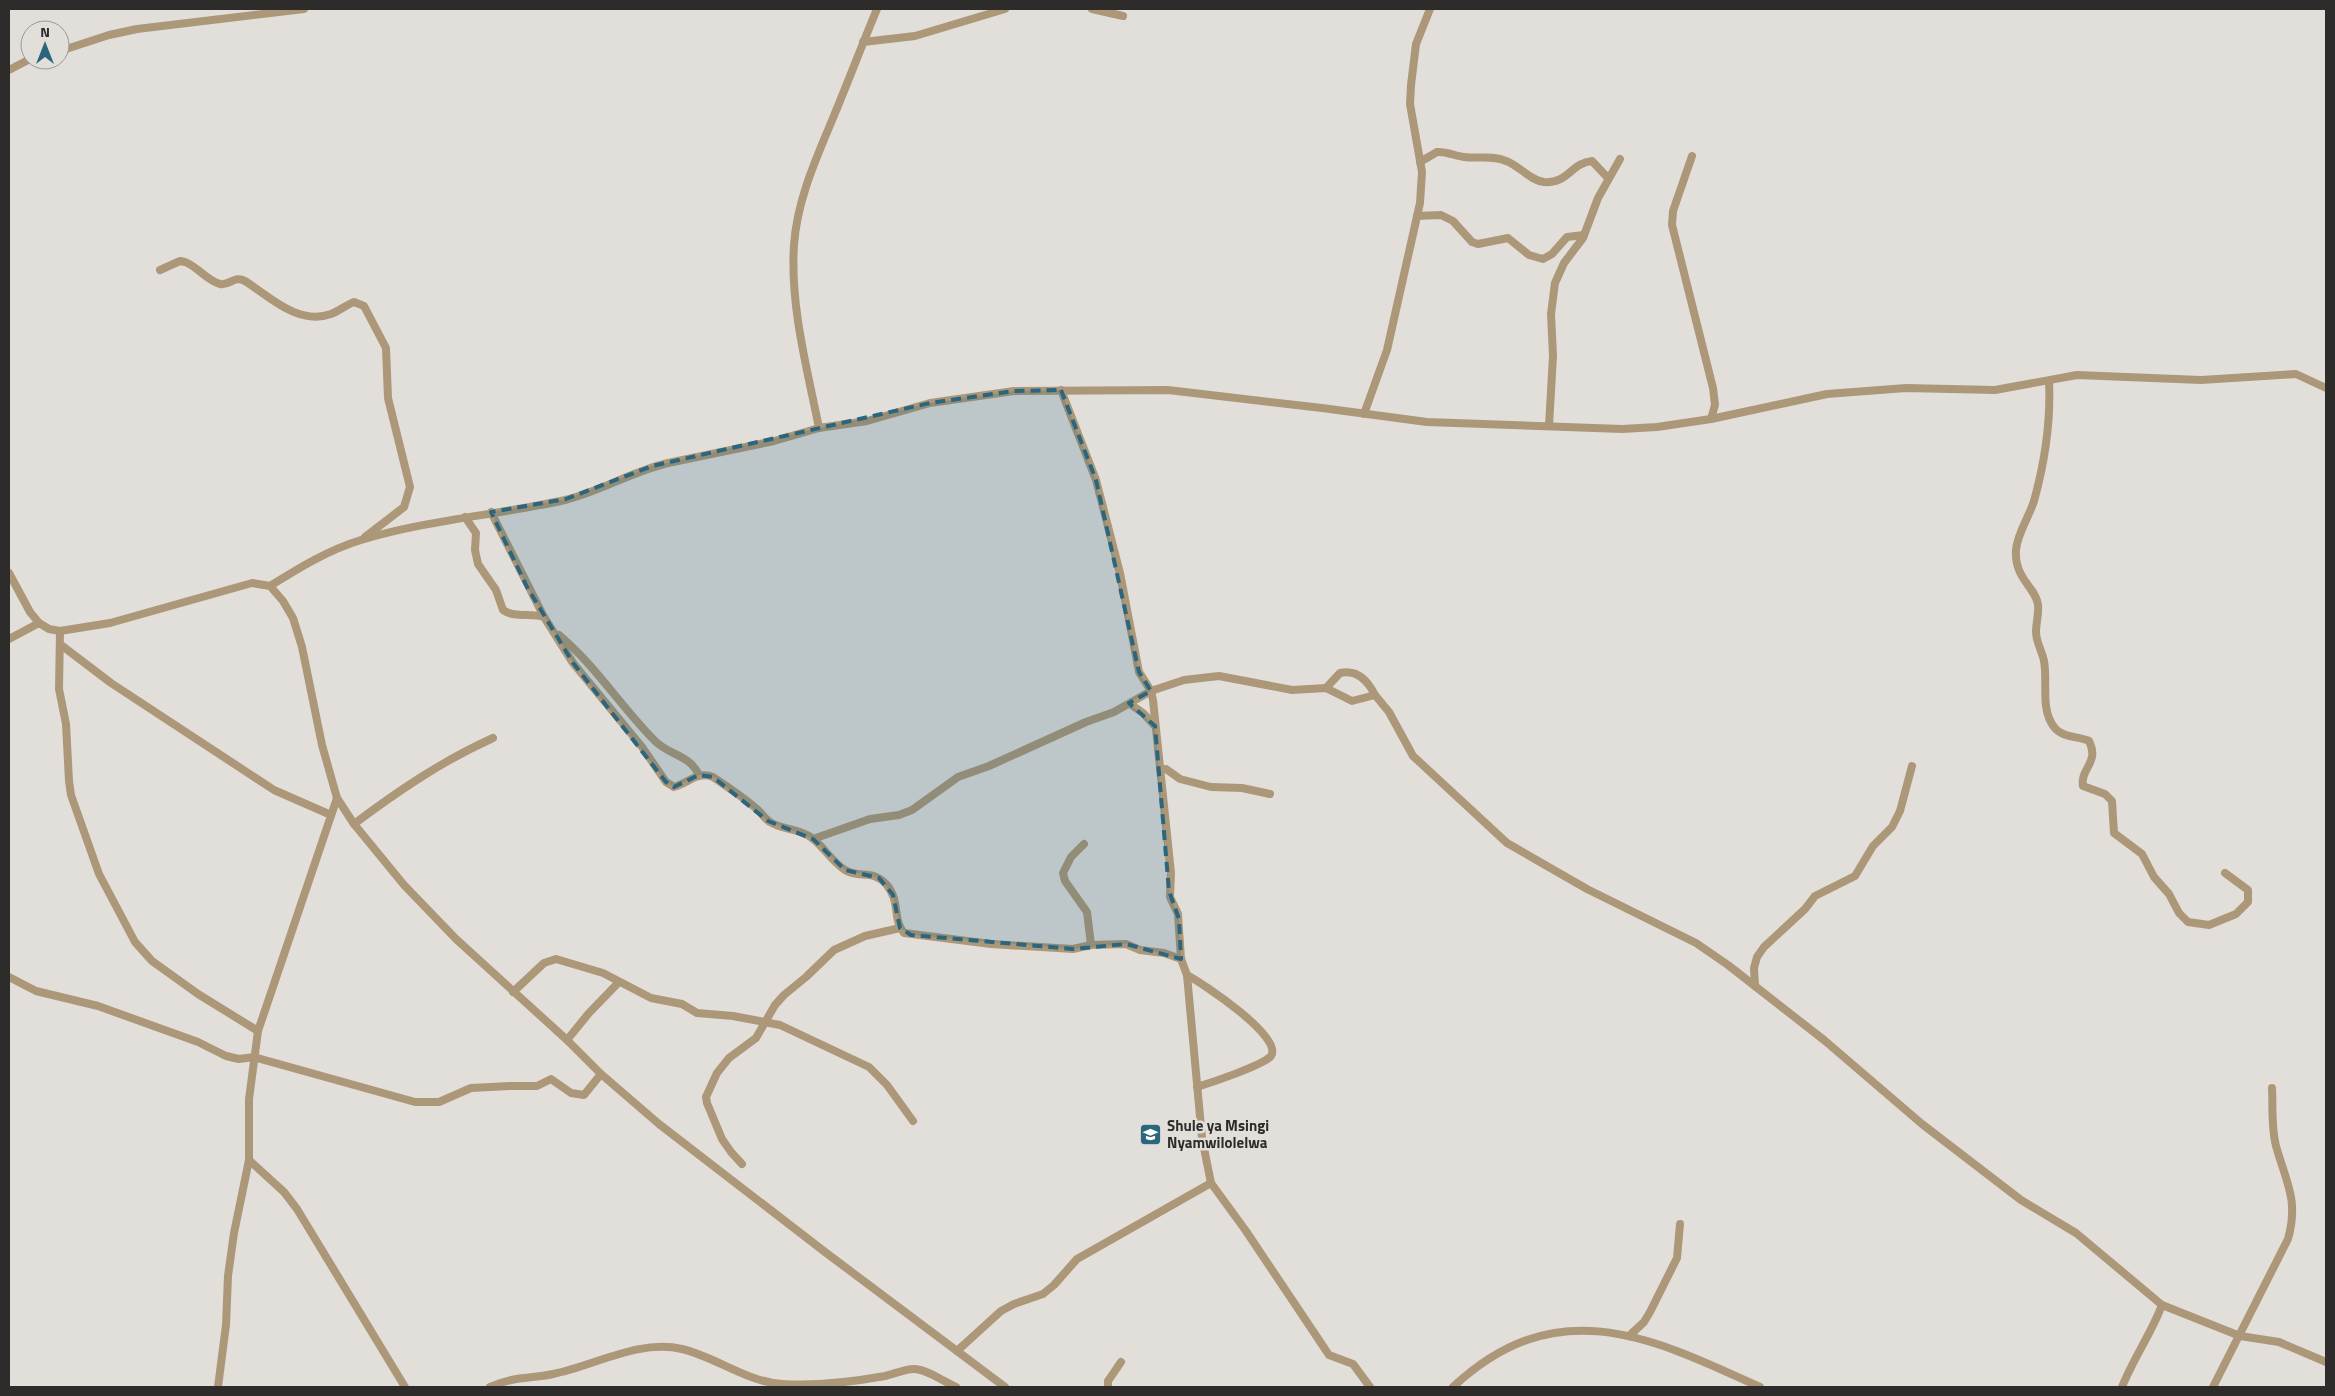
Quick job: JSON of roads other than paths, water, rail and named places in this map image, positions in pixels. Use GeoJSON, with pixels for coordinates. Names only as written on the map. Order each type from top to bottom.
{"type":"FeatureCollection","features":[{"type":"Feature","properties":{"kind":"street"},"geometry":{"type":"LineString","coordinates":[[70,48],[109,35],[137,29],[304,9]]}},
{"type":"Feature","properties":{"kind":"street"},"geometry":{"type":"LineString","coordinates":[[819,428],[797,310],[793,278],[794,243],[800,207],[809,178],[876,9]]}},
{"type":"Feature","properties":{"kind":"street"},"geometry":{"type":"LineString","coordinates":[[864,42],[915,36],[1005,9]]}},
{"type":"Feature","properties":{"kind":"street"},"geometry":{"type":"LineString","coordinates":[[1092,9],[1123,16]]}},
{"type":"Feature","properties":{"kind":"street"},"geometry":{"type":"LineString","coordinates":[[1364,414],[1387,350],[1417,216],[1422,172],[1410,104],[1411,85],[1416,44],[1430,9]]}},
{"type":"Feature","properties":{"kind":"street"},"geometry":{"type":"LineString","coordinates":[[1420,162],[1431,154],[1442,152],[1465,157],[1498,158],[1509,162],[1532,178],[1545,182],[1563,179],[1580,164],[1592,161],[1608,178]]}},
{"type":"Feature","properties":{"kind":"street"},"geometry":{"type":"LineString","coordinates":[[1692,156],[1673,210],[1672,225],[1713,388],[1715,406],[1711,419]]}},
{"type":"Feature","properties":{"kind":"street"},"geometry":{"type":"LineString","coordinates":[[1549,426],[1553,367],[1551,314],[1555,283],[1564,263],[1584,235],[1608,178],[1620,159]]}},
{"type":"Feature","properties":{"kind":"street"},"geometry":{"type":"LineString","coordinates":[[1417,216],[1440,215],[1453,221],[1472,242],[1484,244],[1508,238],[1529,254],[1543,259],[1552,254],[1567,237],[1584,235]]}},
{"type":"Feature","properties":{"kind":"street"},"geometry":{"type":"LineString","coordinates":[[160,270],[180,261],[185,262],[218,283],[225,284],[234,279],[244,280],[277,303],[310,316],[330,315],[354,302],[364,306],[386,348],[388,398],[410,487],[404,507],[361,540]]}},
{"type":"Feature","properties":{"kind":"street"},"geometry":{"type":"LineString","coordinates":[[270,586],[314,559],[361,540],[465,517],[566,500],[615,483],[652,466],[774,441],[819,428],[867,420],[936,402],[1014,391],[1192,392],[1456,424],[1643,429],[1711,419],[1826,394],[1906,388],[1980,391],[2014,388],[2077,375],[2201,380],[2282,373],[2296,374],[2326,388]]}},
{"type":"Feature","properties":{"kind":"street"},"geometry":{"type":"LineString","coordinates":[[2049,381],[2050,415],[2046,448],[2032,508],[2018,540],[2016,559],[2023,581],[2038,605],[2036,638],[2044,658],[2045,690],[2050,721],[2055,729],[2066,735],[2089,741],[2092,748],[2092,759],[2084,776],[2083,786],[2105,794],[2112,801],[2114,832],[2142,854],[2154,877],[2169,894],[2184,919],[2194,924],[2209,925],[2244,908],[2250,897],[2248,890],[2225,873]]}},
{"type":"Feature","properties":{"kind":"street"},"geometry":{"type":"LineString","coordinates":[[1061,390],[1096,480],[1120,573],[1139,672],[1151,691],[1171,873],[1169,891],[1179,920],[1181,959],[1187,975],[1204,1157],[1211,1183],[1246,1231],[1329,1355],[1353,1364],[1370,1387]]}},
{"type":"Feature","properties":{"kind":"street"},"geometry":{"type":"LineString","coordinates":[[491,512],[544,617],[573,663],[642,747],[666,782],[674,787],[699,775],[714,777],[774,824],[796,830],[813,839],[845,870],[855,874],[871,874],[886,884],[893,895],[898,907],[898,923],[904,933],[991,944],[1073,949],[1091,945],[1126,944],[1140,950],[1164,953],[1181,959]]}},
{"type":"Feature","properties":{"kind":"street"},"geometry":{"type":"LineString","coordinates":[[465,517],[476,533],[475,550],[478,564],[496,590],[503,610],[510,614],[530,614],[544,617]]}},
{"type":"Feature","properties":{"kind":"street"},"geometry":{"type":"LineString","coordinates":[[9,573],[30,612],[39,623],[49,629],[60,631],[110,622],[252,583],[270,586],[283,601],[299,634],[322,745],[337,798],[354,824],[404,885],[456,940],[567,1040],[601,1074],[720,1172],[1005,1387]]}},
{"type":"Feature","properties":{"kind":"street"},"geometry":{"type":"LineString","coordinates":[[9,640],[39,623]]}},
{"type":"Feature","properties":{"kind":"street"},"geometry":{"type":"LineString","coordinates":[[60,631],[59,689],[66,724],[71,795],[99,874],[123,924],[135,942],[152,961],[198,994],[258,1031]]}},
{"type":"Feature","properties":{"kind":"street"},"geometry":{"type":"LineString","coordinates":[[553,631],[584,659],[655,740],[666,750],[678,754],[694,765],[699,775]]}},
{"type":"Feature","properties":{"kind":"street"},"geometry":{"type":"LineString","coordinates":[[60,645],[110,683],[274,790],[331,815]]}},
{"type":"Feature","properties":{"kind":"street"},"geometry":{"type":"LineString","coordinates":[[1326,688],[1340,673],[1353,673],[1366,680],[1389,712],[1413,756],[1507,842],[1587,889],[1696,943],[1824,1040],[1922,1124],[1961,1152],[2021,1200],[2076,1234],[2162,1305],[2240,1336],[2278,1342],[2326,1362]]}},
{"type":"Feature","properties":{"kind":"street"},"geometry":{"type":"LineString","coordinates":[[813,839],[870,819],[899,816],[912,810],[958,777],[989,766],[1086,722],[1098,719],[1130,704],[1151,691],[1184,680],[1219,676],[1292,690],[1326,688],[1352,701],[1375,695]]}},
{"type":"Feature","properties":{"kind":"street"},"geometry":{"type":"LineString","coordinates":[[1130,704],[1143,713],[1155,726]]}},
{"type":"Feature","properties":{"kind":"street"},"geometry":{"type":"LineString","coordinates":[[354,824],[416,779],[460,753],[493,738]]}},
{"type":"Feature","properties":{"kind":"street"},"geometry":{"type":"LineString","coordinates":[[1755,986],[1754,968],[1757,957],[1764,947],[1805,910],[1816,896],[1855,876],[1873,846],[1892,827],[1900,811],[1912,766]]}},
{"type":"Feature","properties":{"kind":"street"},"geometry":{"type":"LineString","coordinates":[[1160,769],[1166,769],[1180,779],[1210,787],[1242,788],[1270,794]]}},
{"type":"Feature","properties":{"kind":"street"},"geometry":{"type":"LineString","coordinates":[[218,1387],[226,1325],[230,1268],[249,1160],[249,1099],[258,1031],[337,798]]}},
{"type":"Feature","properties":{"kind":"street"},"geometry":{"type":"LineString","coordinates":[[1084,844],[1071,857],[1063,873],[1065,881],[1087,912],[1091,945]]}},
{"type":"Feature","properties":{"kind":"street"},"geometry":{"type":"LineString","coordinates":[[742,1164],[722,1139],[706,1097],[717,1073],[728,1058],[756,1038],[775,1005],[784,995],[834,950],[865,936],[900,928]]}},
{"type":"Feature","properties":{"kind":"street"},"geometry":{"type":"LineString","coordinates":[[514,992],[544,963],[556,959],[603,974],[651,998],[682,1004],[697,1014],[780,1025],[869,1067],[887,1085],[913,1121]]}},
{"type":"Feature","properties":{"kind":"street"},"geometry":{"type":"LineString","coordinates":[[1187,975],[1211,988],[1232,1005],[1270,1041],[1272,1051],[1270,1058],[1264,1062],[1235,1073],[1226,1079],[1197,1087]]}},
{"type":"Feature","properties":{"kind":"street"},"geometry":{"type":"LineString","coordinates":[[9,977],[36,990],[98,1006],[198,1042],[226,1056],[238,1059],[254,1057],[416,1102],[439,1102],[471,1088],[537,1086],[551,1079],[571,1093],[584,1095],[601,1074]]}},
{"type":"Feature","properties":{"kind":"street"},"geometry":{"type":"LineString","coordinates":[[567,1040],[589,1013],[619,982]]}},
{"type":"Feature","properties":{"kind":"street"},"geometry":{"type":"LineString","coordinates":[[2213,1387],[2288,1239],[2294,1220],[2293,1204],[2273,1130],[2272,1088]]}},
{"type":"Feature","properties":{"kind":"street"},"geometry":{"type":"LineString","coordinates":[[249,1160],[284,1192],[297,1209],[405,1387]]}},
{"type":"Feature","properties":{"kind":"street"},"geometry":{"type":"LineString","coordinates":[[957,1351],[1001,1311],[1014,1304],[1043,1294],[1054,1285],[1076,1259],[1211,1183]]}},
{"type":"Feature","properties":{"kind":"street"},"geometry":{"type":"LineString","coordinates":[[1629,1336],[1644,1322],[1677,1258],[1680,1224]]}},
{"type":"Feature","properties":{"kind":"street"},"geometry":{"type":"LineString","coordinates":[[2122,1387],[2128,1372],[2155,1323],[2162,1305]]}},
{"type":"Feature","properties":{"kind":"street"},"geometry":{"type":"LineString","coordinates":[[1459,1385],[1492,1357],[1532,1336],[1574,1329],[1596,1330],[1646,1339],[1760,1387]]}},
{"type":"Feature","properties":{"kind":"street"},"geometry":{"type":"LineString","coordinates":[[490,1387],[526,1376],[550,1375],[621,1354],[661,1347],[680,1348],[705,1355],[752,1376],[782,1384],[852,1381],[915,1369],[956,1387]]}},
{"type":"Feature","properties":{"kind":"street"},"geometry":{"type":"LineString","coordinates":[[1108,1387],[1108,1381],[1121,1362]]}},
{"type":"Feature","properties":{"kind":"place","name":"Shule ya Msingi Nyamwilolelwa"},"geometry":{"type":"Point","coordinates":[1151,1134]}}]}
